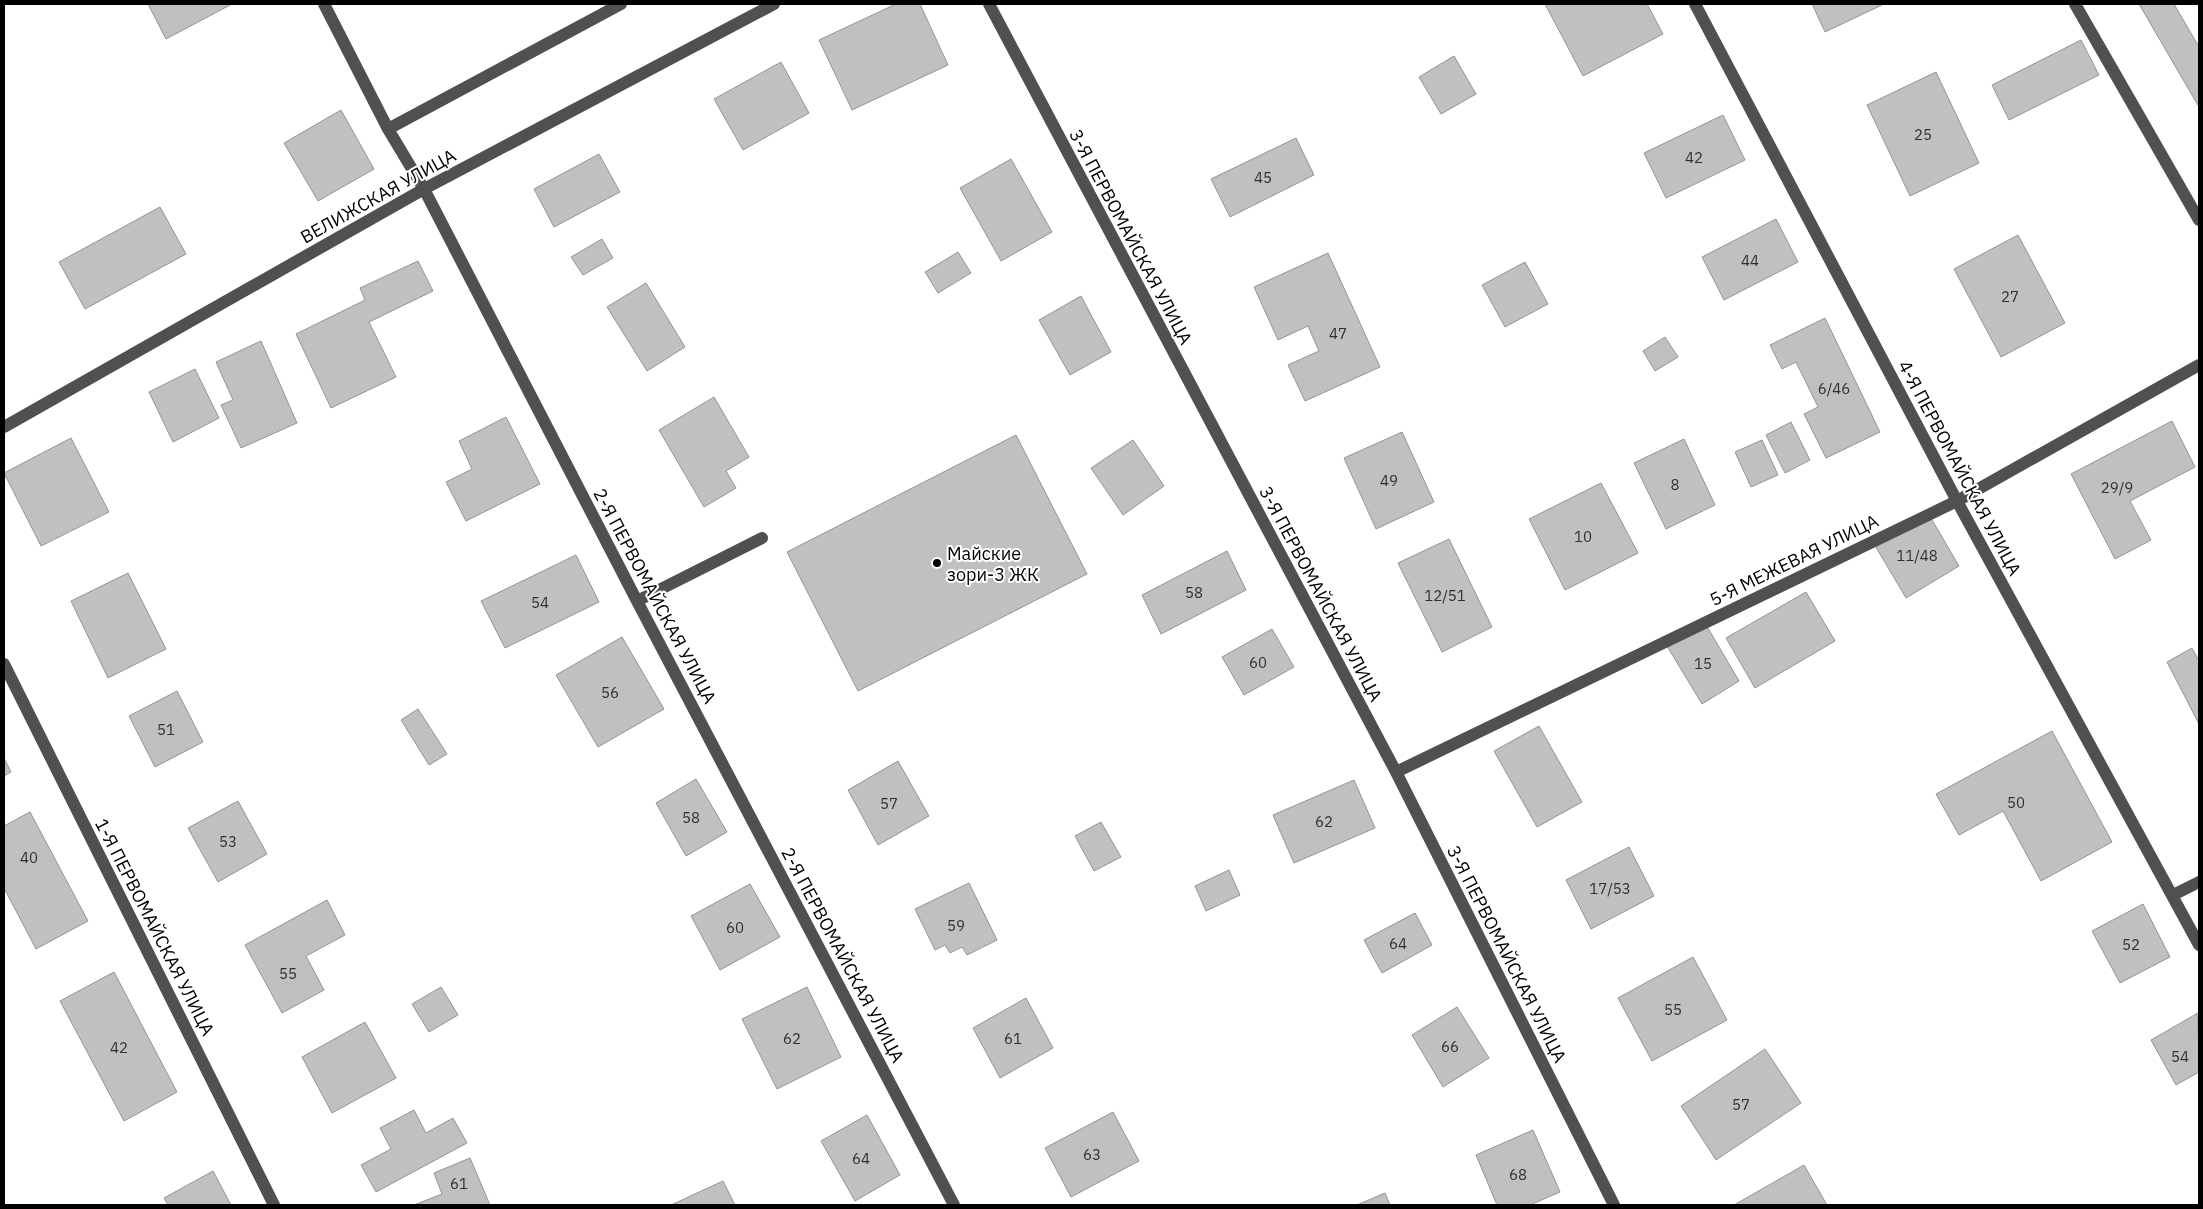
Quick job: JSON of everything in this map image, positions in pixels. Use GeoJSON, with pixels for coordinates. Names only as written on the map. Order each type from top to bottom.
{"type":"FeatureCollection","features":[{"type":"Feature","properties":{"kind":"street","name":"2-Я ПЕРВОМАЙСКАЯ УЛИЦА"},"geometry":{"type":"LineString","coordinates":[[324,4],[388,129],[424,190],[954,1205]]}},
{"type":"Feature","properties":{"kind":"street"},"geometry":{"type":"LineString","coordinates":[[388,129],[621,4]]}},
{"type":"Feature","properties":{"kind":"street","name":"ВЕЛИЖСКАЯ УЛИЦА"},"geometry":{"type":"LineString","coordinates":[[4,427],[424,190],[774,4]]}},
{"type":"Feature","properties":{"kind":"street","name":"3-Я ПЕРВОМАЙСКАЯ УЛИЦА"},"geometry":{"type":"LineString","coordinates":[[989,4],[1396,772],[1614,1205]]}},
{"type":"Feature","properties":{"kind":"street","name":"4-Я ПЕРВОМАЙСКАЯ УЛИЦА"},"geometry":{"type":"LineString","coordinates":[[1695,4],[1957,501],[2199,945]]}},
{"type":"Feature","properties":{"kind":"street"},"geometry":{"type":"LineString","coordinates":[[2075,4],[2199,220]]}},
{"type":"Feature","properties":{"kind":"street","name":"5-Я МЕЖЕВАЯ УЛИЦА"},"geometry":{"type":"LineString","coordinates":[[1396,772],[1957,501],[2199,364]]}},
{"type":"Feature","properties":{"kind":"street"},"geometry":{"type":"LineString","coordinates":[[637,601],[762,538]]}},
{"type":"Feature","properties":{"kind":"street","name":"1-Я ПЕРВОМАЙСКАЯ УЛИЦА"},"geometry":{"type":"LineString","coordinates":[[4,664],[274,1205]]}},
{"type":"Feature","properties":{"kind":"street"},"geometry":{"type":"LineString","coordinates":[[2173,895],[2199,882]]}},
{"type":"Feature","properties":{"kind":"building"},"geometry":{"type":"Polygon","coordinates":[[[148,4],[232,4],[166,39],[148,4]]]}},
{"type":"Feature","properties":{"kind":"building"},"geometry":{"type":"Polygon","coordinates":[[[896,4],[920,4],[948,65],[852,110],[819,40],[896,4]]]}},
{"type":"Feature","properties":{"kind":"building"},"geometry":{"type":"Polygon","coordinates":[[[1545,4],[1647,4],[1663,34],[1583,76],[1545,4]]]}},
{"type":"Feature","properties":{"kind":"building"},"geometry":{"type":"Polygon","coordinates":[[[1812,4],[1884,4],[1825,32],[1812,4]]]}},
{"type":"Feature","properties":{"kind":"building"},"geometry":{"type":"Polygon","coordinates":[[[2139,4],[2174,4],[2199,47],[2199,107],[2139,4]]]}},
{"type":"Feature","properties":{"kind":"building"},"geometry":{"type":"Polygon","coordinates":[[[2081,40],[2099,75],[2009,120],[1992,85],[2081,40]]]}},
{"type":"Feature","properties":{"kind":"building"},"geometry":{"type":"Polygon","coordinates":[[[1454,56],[1476,94],[1441,114],[1419,77],[1454,56]]]}},
{"type":"Feature","properties":{"kind":"building"},"geometry":{"type":"Polygon","coordinates":[[[781,62],[809,113],[743,150],[714,99],[781,62]]]}},
{"type":"Feature","properties":{"kind":"building"},"geometry":{"type":"Polygon","coordinates":[[[1936,72],[1979,163],[1910,196],[1867,105],[1936,72]]]}},
{"type":"Feature","properties":{"kind":"building"},"geometry":{"type":"Polygon","coordinates":[[[341,110],[374,169],[318,201],[284,143],[341,110]]]}},
{"type":"Feature","properties":{"kind":"building"},"geometry":{"type":"Polygon","coordinates":[[[1723,115],[1745,160],[1666,198],[1644,153],[1723,115]]]}},
{"type":"Feature","properties":{"kind":"building"},"geometry":{"type":"Polygon","coordinates":[[[1296,138],[1314,175],[1230,217],[1211,179],[1296,138]]]}},
{"type":"Feature","properties":{"kind":"building"},"geometry":{"type":"Polygon","coordinates":[[[599,154],[620,192],[554,227],[534,189],[599,154]]]}},
{"type":"Feature","properties":{"kind":"building"},"geometry":{"type":"Polygon","coordinates":[[[1011,159],[1052,232],[1001,261],[960,188],[1011,159]]]}},
{"type":"Feature","properties":{"kind":"building"},"geometry":{"type":"Polygon","coordinates":[[[160,207],[186,254],[85,309],[59,262],[160,207]]]}},
{"type":"Feature","properties":{"kind":"building"},"geometry":{"type":"Polygon","coordinates":[[[1776,219],[1798,262],[1724,300],[1702,257],[1776,219]]]}},
{"type":"Feature","properties":{"kind":"building"},"geometry":{"type":"Polygon","coordinates":[[[2018,235],[2065,323],[2001,357],[1954,269],[2018,235]]]}},
{"type":"Feature","properties":{"kind":"building"},"geometry":{"type":"Polygon","coordinates":[[[602,239],[613,258],[583,275],[571,257],[602,239]]]}},
{"type":"Feature","properties":{"kind":"building"},"geometry":{"type":"Polygon","coordinates":[[[958,252],[971,273],[938,293],[925,272],[958,252]]]}},
{"type":"Feature","properties":{"kind":"building"},"geometry":{"type":"Polygon","coordinates":[[[1328,253],[1380,367],[1305,401],[1288,365],[1319,351],[1308,326],[1278,340],[1254,287],[1328,253]]]}},
{"type":"Feature","properties":{"kind":"building"},"geometry":{"type":"Polygon","coordinates":[[[418,261],[433,291],[369,322],[396,377],[331,408],[296,334],[365,300],[360,288],[418,261]]]}},
{"type":"Feature","properties":{"kind":"building"},"geometry":{"type":"Polygon","coordinates":[[[1525,262],[1548,304],[1505,327],[1482,285],[1525,262]]]}},
{"type":"Feature","properties":{"kind":"building"},"geometry":{"type":"Polygon","coordinates":[[[646,283],[685,347],[647,371],[607,307],[646,283]]]}},
{"type":"Feature","properties":{"kind":"building"},"geometry":{"type":"Polygon","coordinates":[[[1081,296],[1111,352],[1070,375],[1039,320],[1081,296]]]}},
{"type":"Feature","properties":{"kind":"building"},"geometry":{"type":"Polygon","coordinates":[[[1825,318],[1880,432],[1826,458],[1804,414],[1818,407],[1796,362],[1782,369],[1770,345],[1825,318]]]}},
{"type":"Feature","properties":{"kind":"building"},"geometry":{"type":"Polygon","coordinates":[[[1665,337],[1678,357],[1655,371],[1643,351],[1665,337]]]}},
{"type":"Feature","properties":{"kind":"building"},"geometry":{"type":"Polygon","coordinates":[[[261,341],[297,423],[241,448],[221,405],[233,400],[216,362],[261,341]]]}},
{"type":"Feature","properties":{"kind":"building"},"geometry":{"type":"Polygon","coordinates":[[[195,369],[219,418],[173,442],[149,392],[195,369]]]}},
{"type":"Feature","properties":{"kind":"building"},"geometry":{"type":"Polygon","coordinates":[[[714,397],[749,457],[726,471],[736,488],[704,507],[659,430],[714,397]]]}},
{"type":"Feature","properties":{"kind":"building"},"geometry":{"type":"Polygon","coordinates":[[[506,417],[540,484],[466,521],[446,482],[472,469],[459,441],[506,417]]]}},
{"type":"Feature","properties":{"kind":"building"},"geometry":{"type":"Polygon","coordinates":[[[2172,421],[2195,467],[2130,501],[2151,540],[2115,559],[2071,474],[2172,421]]]}},
{"type":"Feature","properties":{"kind":"building"},"geometry":{"type":"Polygon","coordinates":[[[1791,422],[1810,460],[1785,473],[1766,435],[1791,422]]]}},
{"type":"Feature","properties":{"kind":"building"},"geometry":{"type":"Polygon","coordinates":[[[1402,432],[1434,502],[1376,529],[1344,458],[1402,432]]]}},
{"type":"Feature","properties":{"kind":"building","name":"Майские зори-3 ЖК"},"geometry":{"type":"Polygon","coordinates":[[[1016,435],[1087,574],[858,691],[787,552],[1016,435]]]}},
{"type":"Feature","properties":{"kind":"building"},"geometry":{"type":"Polygon","coordinates":[[[71,438],[109,512],[41,546],[4,473],[71,438]]]}},
{"type":"Feature","properties":{"kind":"building"},"geometry":{"type":"Polygon","coordinates":[[[1684,439],[1715,505],[1666,529],[1634,463],[1684,439]]]}},
{"type":"Feature","properties":{"kind":"building"},"geometry":{"type":"Polygon","coordinates":[[[1133,440],[1164,486],[1123,515],[1091,468],[1133,440]]]}},
{"type":"Feature","properties":{"kind":"building"},"geometry":{"type":"Polygon","coordinates":[[[1762,440],[1778,475],[1751,487],[1735,452],[1762,440]]]}},
{"type":"Feature","properties":{"kind":"building"},"geometry":{"type":"Polygon","coordinates":[[[1601,483],[1638,553],[1565,590],[1529,519],[1601,483]]]}},
{"type":"Feature","properties":{"kind":"building"},"geometry":{"type":"Polygon","coordinates":[[[1928,513],[1959,566],[1906,598],[1874,544],[1928,513]]]}},
{"type":"Feature","properties":{"kind":"building"},"geometry":{"type":"Polygon","coordinates":[[[1449,539],[1492,627],[1442,652],[1398,563],[1449,539]]]}},
{"type":"Feature","properties":{"kind":"building"},"geometry":{"type":"Polygon","coordinates":[[[1227,551],[1246,590],[1161,634],[1142,595],[1227,551]]]}},
{"type":"Feature","properties":{"kind":"building"},"geometry":{"type":"Polygon","coordinates":[[[576,555],[599,602],[505,648],[481,601],[576,555]]]}},
{"type":"Feature","properties":{"kind":"building"},"geometry":{"type":"Polygon","coordinates":[[[128,573],[166,649],[108,678],[71,601],[128,573]]]}},
{"type":"Feature","properties":{"kind":"building"},"geometry":{"type":"Polygon","coordinates":[[[1806,592],[1835,641],[1755,688],[1726,638],[1806,592]]]}},
{"type":"Feature","properties":{"kind":"building"},"geometry":{"type":"Polygon","coordinates":[[[1705,623],[1739,681],[1702,704],[1667,646],[1705,623]]]}},
{"type":"Feature","properties":{"kind":"building"},"geometry":{"type":"Polygon","coordinates":[[[1272,629],[1294,667],[1244,695],[1222,657],[1272,629]]]}},
{"type":"Feature","properties":{"kind":"building"},"geometry":{"type":"Polygon","coordinates":[[[622,637],[664,709],[598,747],[556,675],[622,637]]]}},
{"type":"Feature","properties":{"kind":"building"},"geometry":{"type":"Polygon","coordinates":[[[2192,648],[2199,661],[2199,724],[2167,662],[2192,648]]]}},
{"type":"Feature","properties":{"kind":"building"},"geometry":{"type":"Polygon","coordinates":[[[177,691],[203,742],[155,767],[129,716],[177,691]]]}},
{"type":"Feature","properties":{"kind":"building"},"geometry":{"type":"Polygon","coordinates":[[[418,709],[447,754],[429,765],[401,720],[418,709]]]}},
{"type":"Feature","properties":{"kind":"building"},"geometry":{"type":"Polygon","coordinates":[[[1539,726],[1582,802],[1537,827],[1494,751],[1539,726]]]}},
{"type":"Feature","properties":{"kind":"building"},"geometry":{"type":"Polygon","coordinates":[[[2052,731],[2112,842],[2041,881],[2003,811],[1959,835],[1936,794],[2052,731]]]}},
{"type":"Feature","properties":{"kind":"building"},"geometry":{"type":"Polygon","coordinates":[[[4,758],[11,772],[4,776],[4,758]]]}},
{"type":"Feature","properties":{"kind":"building"},"geometry":{"type":"Polygon","coordinates":[[[898,761],[929,816],[878,845],[848,790],[898,761]]]}},
{"type":"Feature","properties":{"kind":"building"},"geometry":{"type":"Polygon","coordinates":[[[696,779],[727,832],[686,856],[656,803],[696,779]]]}},
{"type":"Feature","properties":{"kind":"building"},"geometry":{"type":"Polygon","coordinates":[[[1354,780],[1375,828],[1294,863],[1273,815],[1354,780]]]}},
{"type":"Feature","properties":{"kind":"building"},"geometry":{"type":"Polygon","coordinates":[[[238,801],[267,854],[218,882],[188,828],[238,801]]]}},
{"type":"Feature","properties":{"kind":"building"},"geometry":{"type":"Polygon","coordinates":[[[30,812],[88,921],[36,949],[4,888],[4,826],[30,812]]]}},
{"type":"Feature","properties":{"kind":"building"},"geometry":{"type":"Polygon","coordinates":[[[1101,822],[1121,857],[1094,871],[1075,836],[1101,822]]]}},
{"type":"Feature","properties":{"kind":"building"},"geometry":{"type":"Polygon","coordinates":[[[1629,847],[1654,896],[1591,929],[1566,880],[1629,847]]]}},
{"type":"Feature","properties":{"kind":"building"},"geometry":{"type":"Polygon","coordinates":[[[1229,870],[1240,895],[1206,911],[1195,886],[1229,870]]]}},
{"type":"Feature","properties":{"kind":"building"},"geometry":{"type":"Polygon","coordinates":[[[969,883],[997,940],[967,955],[962,947],[950,953],[945,945],[935,950],[915,909],[969,883]]]}},
{"type":"Feature","properties":{"kind":"building"},"geometry":{"type":"Polygon","coordinates":[[[750,884],[780,937],[720,970],[691,916],[750,884]]]}},
{"type":"Feature","properties":{"kind":"building"},"geometry":{"type":"Polygon","coordinates":[[[327,900],[345,935],[306,956],[324,990],[282,1013],[245,945],[327,900]]]}},
{"type":"Feature","properties":{"kind":"building"},"geometry":{"type":"Polygon","coordinates":[[[2143,904],[2170,957],[2120,983],[2092,931],[2143,904]]]}},
{"type":"Feature","properties":{"kind":"building"},"geometry":{"type":"Polygon","coordinates":[[[1415,913],[1432,945],[1382,973],[1364,940],[1415,913]]]}},
{"type":"Feature","properties":{"kind":"building"},"geometry":{"type":"Polygon","coordinates":[[[1693,957],[1727,1020],[1652,1061],[1618,998],[1693,957]]]}},
{"type":"Feature","properties":{"kind":"building"},"geometry":{"type":"Polygon","coordinates":[[[114,972],[177,1092],[124,1121],[60,1001],[114,972]]]}},
{"type":"Feature","properties":{"kind":"building"},"geometry":{"type":"Polygon","coordinates":[[[441,987],[458,1015],[429,1032],[412,1004],[441,987]]]}},
{"type":"Feature","properties":{"kind":"building"},"geometry":{"type":"Polygon","coordinates":[[[807,987],[841,1057],[777,1089],[742,1019],[807,987]]]}},
{"type":"Feature","properties":{"kind":"building"},"geometry":{"type":"Polygon","coordinates":[[[1026,998],[1053,1048],[1000,1078],[973,1028],[1026,998]]]}},
{"type":"Feature","properties":{"kind":"building"},"geometry":{"type":"Polygon","coordinates":[[[1457,1007],[1489,1058],[1443,1087],[1412,1035],[1457,1007]]]}},
{"type":"Feature","properties":{"kind":"building"},"geometry":{"type":"Polygon","coordinates":[[[2198,1013],[2199,1072],[2176,1085],[2151,1040],[2198,1013]]]}},
{"type":"Feature","properties":{"kind":"building"},"geometry":{"type":"Polygon","coordinates":[[[365,1022],[396,1078],[332,1113],[302,1057],[365,1022]]]}},
{"type":"Feature","properties":{"kind":"building"},"geometry":{"type":"Polygon","coordinates":[[[1765,1049],[1801,1103],[1716,1160],[1681,1106],[1765,1049]]]}},
{"type":"Feature","properties":{"kind":"building"},"geometry":{"type":"Polygon","coordinates":[[[414,1110],[426,1133],[453,1118],[467,1143],[376,1192],[361,1165],[391,1149],[380,1128],[414,1110]]]}},
{"type":"Feature","properties":{"kind":"building"},"geometry":{"type":"Polygon","coordinates":[[[1113,1112],[1139,1161],[1071,1197],[1045,1148],[1113,1112]]]}},
{"type":"Feature","properties":{"kind":"building"},"geometry":{"type":"Polygon","coordinates":[[[867,1115],[900,1175],[855,1201],[821,1141],[867,1115]]]}},
{"type":"Feature","properties":{"kind":"building"},"geometry":{"type":"Polygon","coordinates":[[[1533,1130],[1560,1192],[1530,1205],[1497,1205],[1476,1155],[1533,1130]]]}},
{"type":"Feature","properties":{"kind":"building"},"geometry":{"type":"Polygon","coordinates":[[[470,1158],[490,1205],[414,1205],[442,1194],[434,1173],[470,1158]]]}},
{"type":"Feature","properties":{"kind":"building"},"geometry":{"type":"Polygon","coordinates":[[[1804,1165],[1827,1205],[1734,1205],[1804,1165]]]}},
{"type":"Feature","properties":{"kind":"building"},"geometry":{"type":"Polygon","coordinates":[[[213,1171],[231,1205],[168,1205],[164,1198],[213,1171]]]}},
{"type":"Feature","properties":{"kind":"building"},"geometry":{"type":"Polygon","coordinates":[[[723,1181],[735,1205],[671,1205],[723,1181]]]}},
{"type":"Feature","properties":{"kind":"building"},"geometry":{"type":"Polygon","coordinates":[[[1385,1193],[1390,1205],[1357,1205],[1385,1193]]]}},
{"type":"Feature","properties":{"kind":"place","name":"Майские зори-3 ЖК"},"geometry":{"type":"Point","coordinates":[937,563]}}]}
